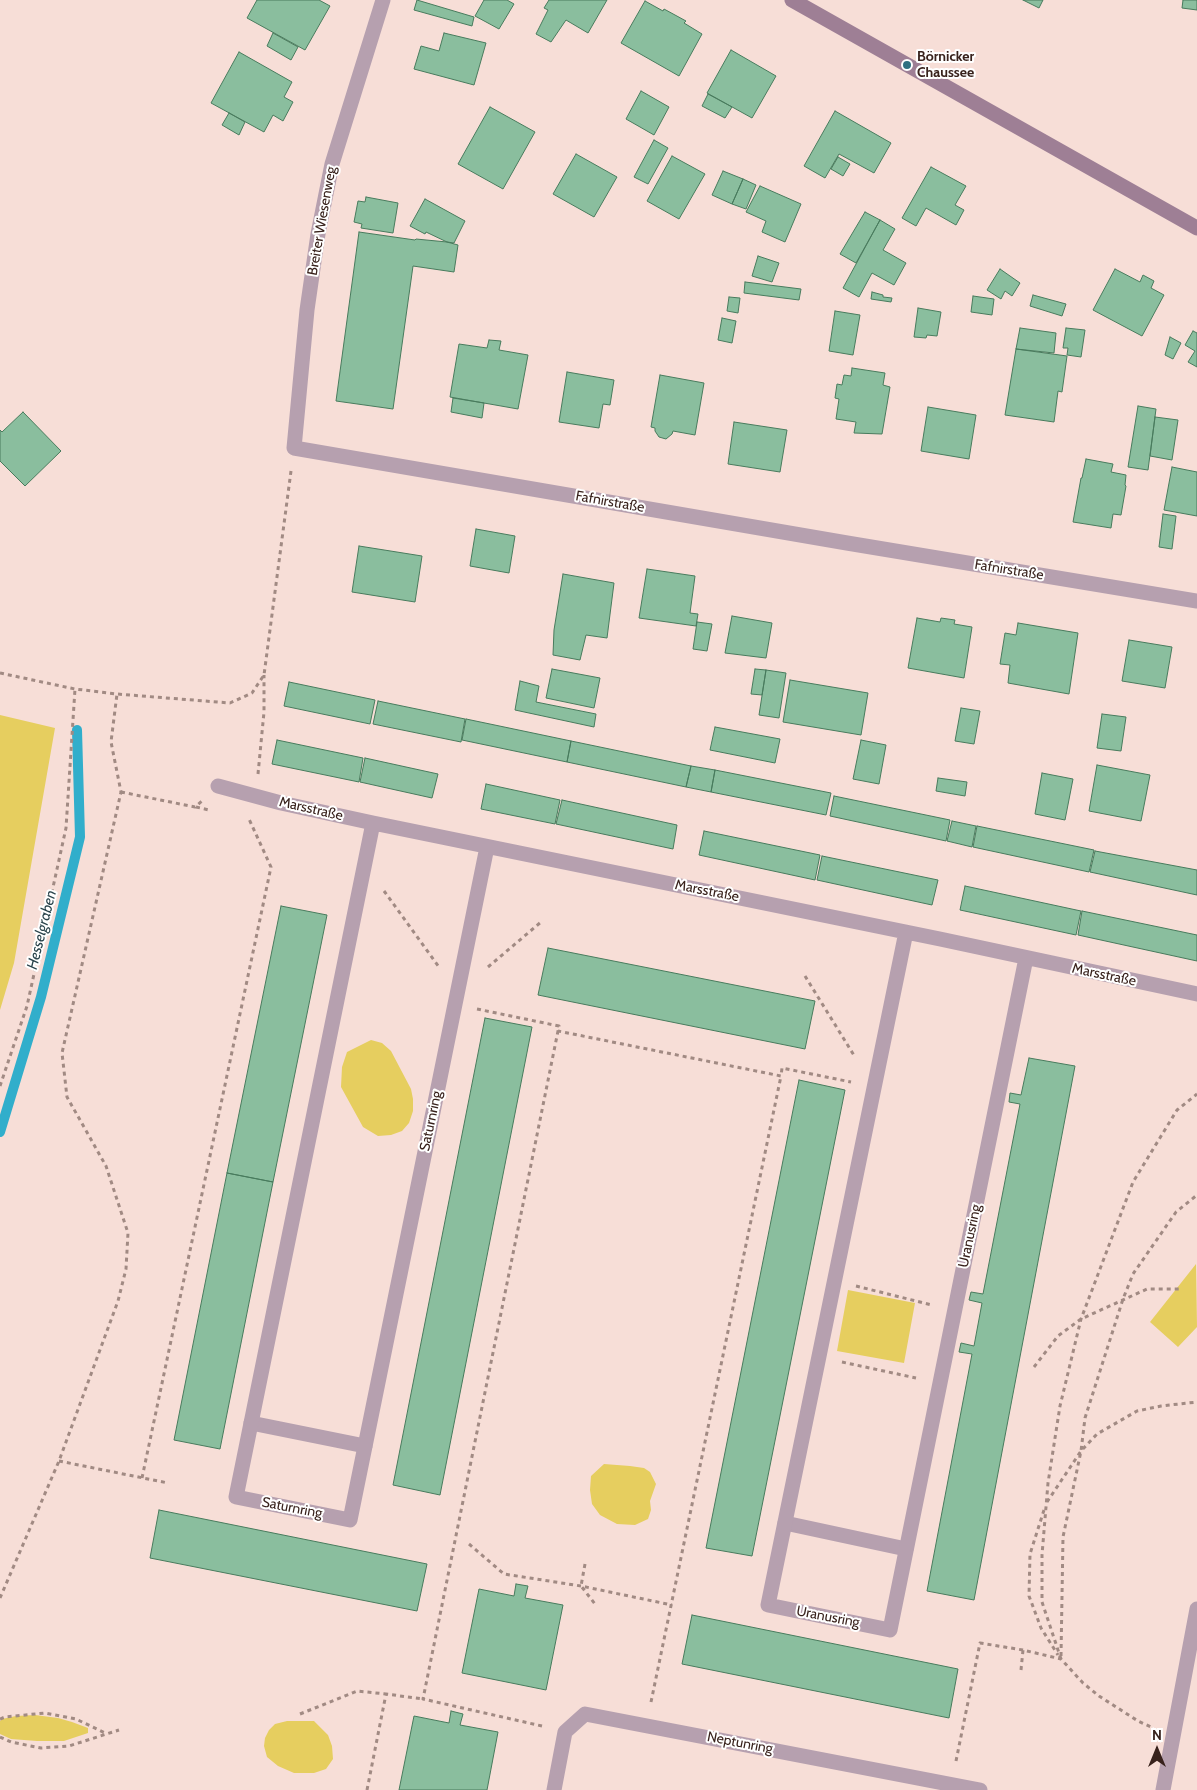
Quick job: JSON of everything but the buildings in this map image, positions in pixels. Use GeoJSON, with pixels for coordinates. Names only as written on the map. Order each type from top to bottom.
{"type":"FeatureCollection","features":[{"type":"Feature","properties":{"kind":"main road"},"geometry":{"type":"LineString","coordinates":[[792,0],[1197,228]]}},
{"type":"Feature","properties":{"kind":"street","name":"Breiter Wiesenweg"},"geometry":{"type":"LineString","coordinates":[[294,448],[307,310],[318,234],[332,164],[382,0]]}},
{"type":"Feature","properties":{"kind":"street","name":"Fafnirstraße"},"geometry":{"type":"LineString","coordinates":[[294,448],[847,544],[1197,602]]}},
{"type":"Feature","properties":{"kind":"street","name":"Marsstraße"},"geometry":{"type":"LineString","coordinates":[[218,786],[252,796],[373,823],[906,932],[1197,994]]}},
{"type":"Feature","properties":{"kind":"street","name":"Saturnring"},"geometry":{"type":"LineString","coordinates":[[373,823],[236,1497],[350,1520],[487,847]]}},
{"type":"Feature","properties":{"kind":"street","name":"Uranusring"},"geometry":{"type":"LineString","coordinates":[[906,932],[768,1605],[890,1630],[1026,958]]}},
{"type":"Feature","properties":{"kind":"street"},"geometry":{"type":"LineString","coordinates":[[251,1423],[364,1446]]}},
{"type":"Feature","properties":{"kind":"street"},"geometry":{"type":"LineString","coordinates":[[785,1523],[906,1549]]}},
{"type":"Feature","properties":{"kind":"street"},"geometry":{"type":"LineString","coordinates":[[1162,1790],[1197,1609]]}},
{"type":"Feature","properties":{"kind":"street","name":"Neptunring"},"geometry":{"type":"LineString","coordinates":[[565,1732],[585,1714],[980,1790]]}},
{"type":"Feature","properties":{"kind":"street"},"geometry":{"type":"LineString","coordinates":[[554,1790],[565,1732]]}},
{"type":"Feature","properties":{"kind":"path"},"geometry":{"type":"LineString","coordinates":[[142,1478],[271,867],[249,819],[252,796],[258,776],[264,712],[264,676],[294,448]]}},
{"type":"Feature","properties":{"kind":"path"},"geometry":{"type":"LineString","coordinates":[[0,673],[75,689],[230,703],[252,693],[264,676]]}},
{"type":"Feature","properties":{"kind":"path"},"geometry":{"type":"LineString","coordinates":[[0,1086],[27,1006],[66,828],[75,689]]}},
{"type":"Feature","properties":{"kind":"path"},"geometry":{"type":"LineString","coordinates":[[0,1598],[59,1461],[118,1301],[126,1269],[128,1233],[106,1166],[67,1097],[62,1053],[121,792],[111,742],[117,694]]}},
{"type":"Feature","properties":{"kind":"path"},"geometry":{"type":"LineString","coordinates":[[121,792],[196,807],[218,786]]}},
{"type":"Feature","properties":{"kind":"path"},"geometry":{"type":"LineString","coordinates":[[384,890],[456,999],[559,1026],[423,1699]]}},
{"type":"Feature","properties":{"kind":"path"},"geometry":{"type":"LineString","coordinates":[[488,967],[541,922]]}},
{"type":"Feature","properties":{"kind":"path"},"geometry":{"type":"LineString","coordinates":[[805,976],[874,1087]]}},
{"type":"Feature","properties":{"kind":"path"},"geometry":{"type":"LineString","coordinates":[[558,1031],[781,1076]]}},
{"type":"Feature","properties":{"kind":"path"},"geometry":{"type":"LineString","coordinates":[[646,1725],[782,1068],[874,1087]]}},
{"type":"Feature","properties":{"kind":"path"},"geometry":{"type":"LineString","coordinates":[[1061,1659],[1042,1602],[1042,1555],[1046,1503],[1060,1406],[1081,1319],[1133,1182],[1177,1110],[1197,1094]]}},
{"type":"Feature","properties":{"kind":"path"},"geometry":{"type":"LineString","coordinates":[[1061,1659],[1063,1537],[1085,1418],[1123,1299],[1133,1274],[1176,1212],[1197,1195]]}},
{"type":"Feature","properties":{"kind":"path"},"geometry":{"type":"LineString","coordinates":[[835,1281],[955,1310]]}},
{"type":"Feature","properties":{"kind":"path"},"geometry":{"type":"LineString","coordinates":[[1034,1367],[1058,1336],[1081,1319],[1147,1289],[1179,1289]]}},
{"type":"Feature","properties":{"kind":"path"},"geometry":{"type":"LineString","coordinates":[[819,1358],[940,1383]]}},
{"type":"Feature","properties":{"kind":"path"},"geometry":{"type":"LineString","coordinates":[[1156,1729],[1138,1721],[1099,1696],[1083,1683],[1061,1659],[1041,1628],[1030,1596],[1030,1554],[1046,1503],[1080,1451],[1097,1434],[1137,1411],[1197,1402]]}},
{"type":"Feature","properties":{"kind":"path"},"geometry":{"type":"LineString","coordinates":[[59,1461],[168,1483]]}},
{"type":"Feature","properties":{"kind":"path"},"geometry":{"type":"LineString","coordinates":[[469,1544],[504,1574],[581,1586],[672,1605]]}},
{"type":"Feature","properties":{"kind":"path"},"geometry":{"type":"LineString","coordinates":[[585,1564],[581,1586],[595,1604]]}},
{"type":"Feature","properties":{"kind":"path"},"geometry":{"type":"LineString","coordinates":[[951,1784],[980,1643],[1024,1650],[1061,1659]]}},
{"type":"Feature","properties":{"kind":"path"},"geometry":{"type":"LineString","coordinates":[[1021,1670],[1024,1650]]}},
{"type":"Feature","properties":{"kind":"path"},"geometry":{"type":"LineString","coordinates":[[300,1714],[357,1691],[423,1699],[565,1732]]}},
{"type":"Feature","properties":{"kind":"path"},"geometry":{"type":"LineString","coordinates":[[367,1790],[386,1694]]}},
{"type":"Feature","properties":{"kind":"path"},"geometry":{"type":"LineString","coordinates":[[0,1719],[45,1712],[76,1719],[108,1734]]}},
{"type":"Feature","properties":{"kind":"path"},"geometry":{"type":"LineString","coordinates":[[0,1737],[11,1742],[41,1748],[68,1746],[119,1730]]}},
{"type":"Feature","properties":{"kind":"shaded area"},"geometry":{"type":"Polygon","coordinates":[[[0,715],[55,728],[14,963],[0,1010],[0,715]]]}},
{"type":"Feature","properties":{"kind":"shaded area"},"geometry":{"type":"Polygon","coordinates":[[[371,1040],[382,1043],[391,1051],[411,1089],[413,1111],[409,1123],[402,1131],[391,1135],[378,1136],[363,1127],[341,1087],[342,1067],[347,1052],[371,1040]]]}},
{"type":"Feature","properties":{"kind":"shaded area"},"geometry":{"type":"Polygon","coordinates":[[[1196,1264],[1197,1327],[1178,1347],[1150,1322],[1196,1264]]]}},
{"type":"Feature","properties":{"kind":"shaded area"},"geometry":{"type":"Polygon","coordinates":[[[848,1290],[915,1303],[904,1363],[837,1351],[848,1290]]]}},
{"type":"Feature","properties":{"kind":"shaded area"},"geometry":{"type":"Polygon","coordinates":[[[604,1464],[644,1468],[650,1472],[656,1484],[650,1501],[651,1510],[648,1519],[635,1525],[617,1524],[600,1515],[592,1504],[591,1476],[604,1464]]]}},
{"type":"Feature","properties":{"kind":"shaded area"},"geometry":{"type":"Polygon","coordinates":[[[35,1715],[72,1722],[88,1728],[88,1733],[64,1741],[11,1739],[0,1734],[0,1721],[2,1719],[35,1715]]]}},
{"type":"Feature","properties":{"kind":"shaded area"},"geometry":{"type":"Polygon","coordinates":[[[287,1721],[314,1721],[328,1735],[332,1746],[333,1759],[326,1769],[314,1773],[294,1773],[278,1766],[267,1757],[264,1746],[269,1730],[275,1724],[287,1721]]]}},
{"type":"Feature","properties":{"kind":"waterway","name":"Hesselgraben"},"geometry":{"type":"LineString","coordinates":[[0,1132],[41,997],[80,837],[77,730]]}},
{"type":"Feature","properties":{"kind":"place","name":"Börnicker Chaussee"},"geometry":{"type":"Point","coordinates":[907,65]}}]}
